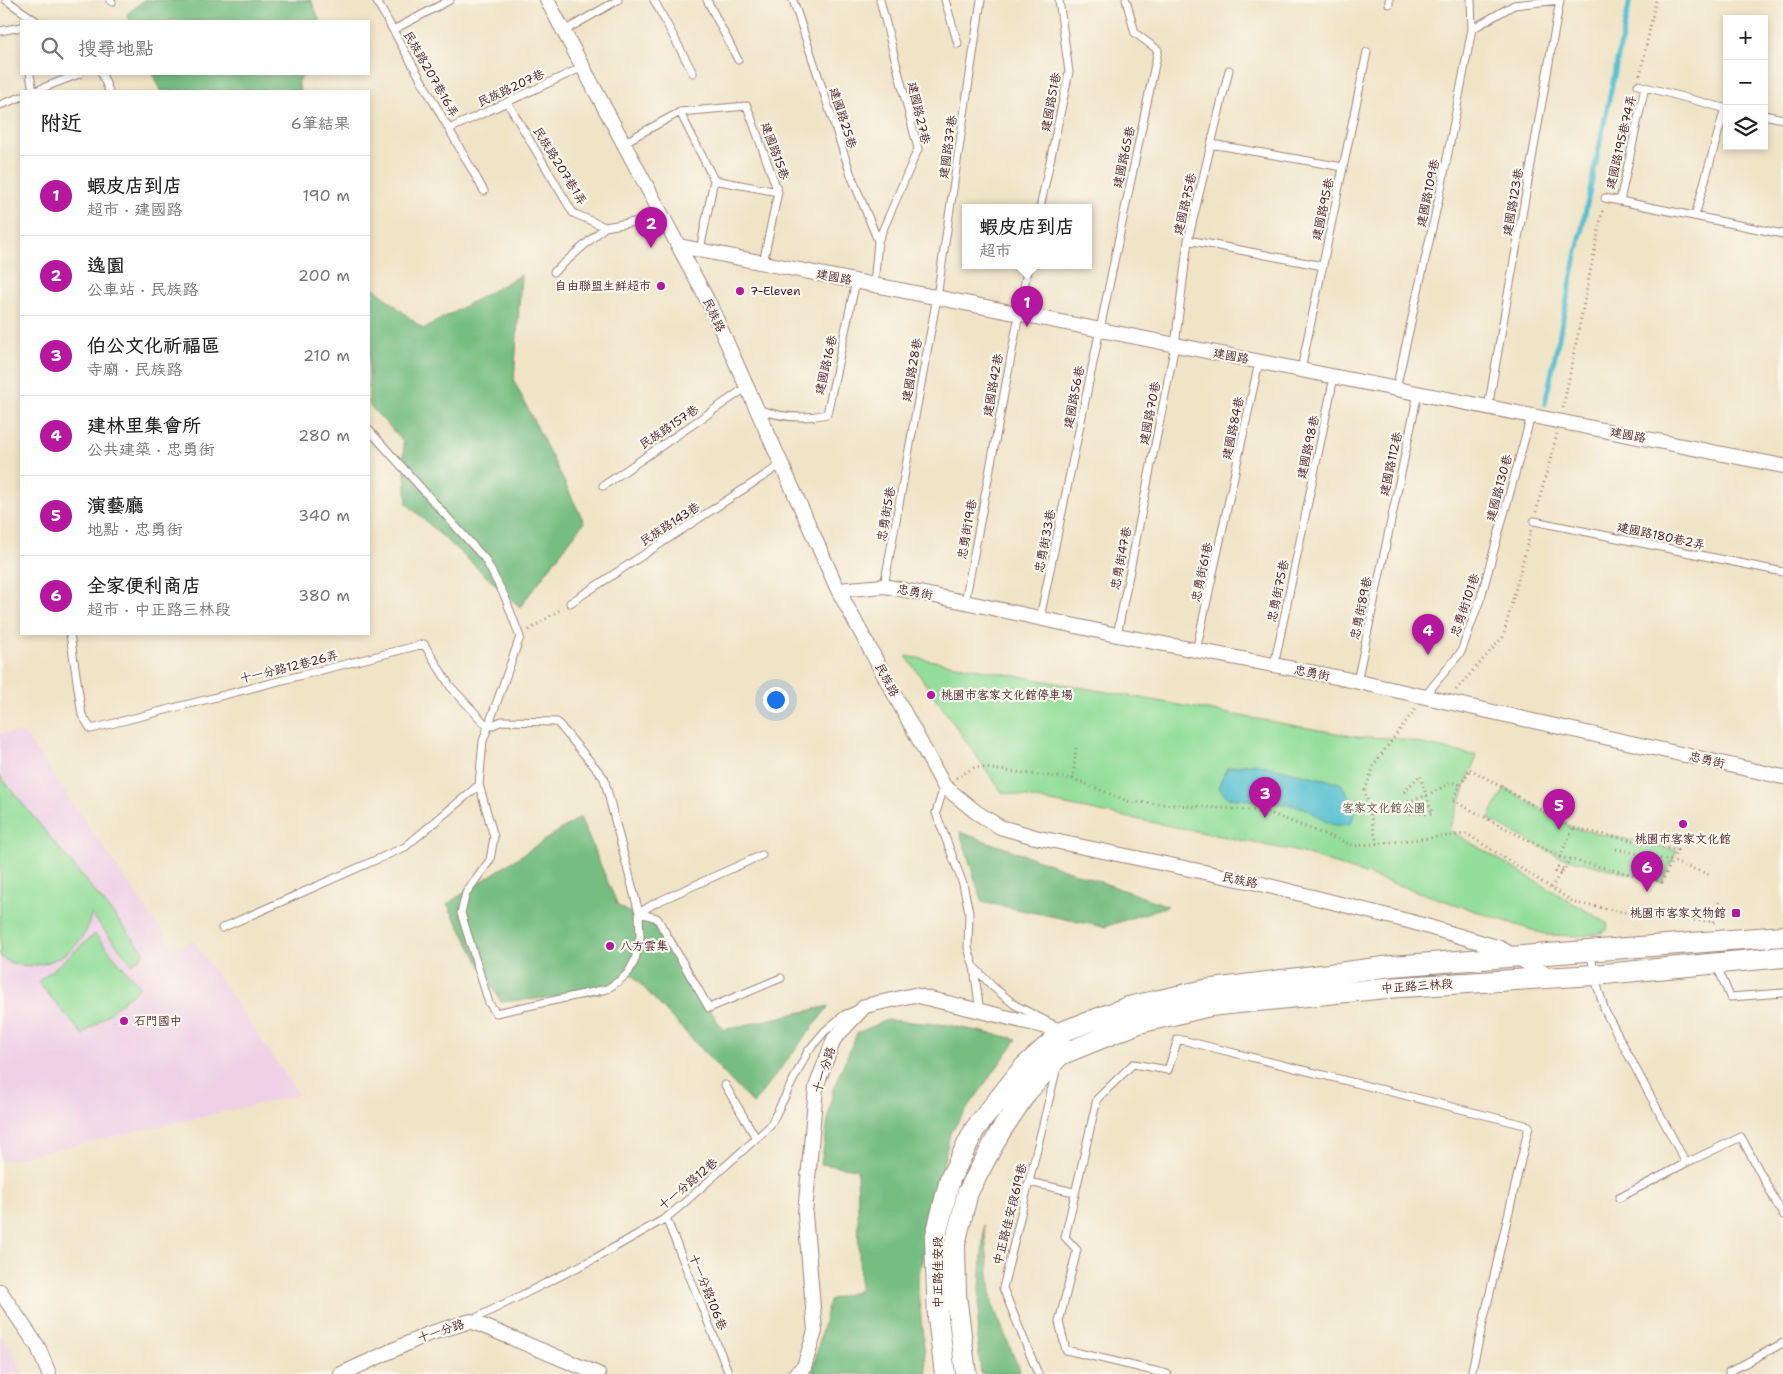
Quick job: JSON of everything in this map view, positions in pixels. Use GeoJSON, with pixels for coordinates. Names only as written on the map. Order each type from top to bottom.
{"type":"FeatureCollection","features":[{"type":"Feature","properties":{"kind":"main road","name":"中正路三林段"},"geometry":{"type":"LineString","coordinates":[[1064,1031],[1128,1007],[1205,990],[1392,966],[1783,936]]}},
{"type":"Feature","properties":{"kind":"main road","name":"中正路三林段"},"geometry":{"type":"LineString","coordinates":[[1060,1055],[1139,1023],[1210,1006],[1386,988],[1550,976],[1594,975],[1783,958]]}},
{"type":"Feature","properties":{"kind":"main road","name":"中正路佳安段"},"geometry":{"type":"LineString","coordinates":[[945,1374],[938,1318],[936,1239],[950,1179],[975,1129],[1024,1068],[1064,1031]]}},
{"type":"Feature","properties":{"kind":"main road","name":"中正路佳安段"},"geometry":{"type":"LineString","coordinates":[[966,1374],[956,1295],[955,1244],[968,1192],[1000,1132],[1027,1092],[1060,1055]]}},
{"type":"Feature","properties":{"kind":"street","name":"民族路"},"geometry":{"type":"LineString","coordinates":[[547,0],[710,305],[838,590],[944,786],[976,812],[1000,827],[1035,837],[1258,884],[1412,922],[1500,948],[1550,976]]}},
{"type":"Feature","properties":{"kind":"street","name":"建國路"},"geometry":{"type":"LineString","coordinates":[[679,246],[1783,466]]}},
{"type":"Feature","properties":{"kind":"street","name":"忠勇街"},"geometry":{"type":"LineString","coordinates":[[838,590],[884,586],[965,602],[1117,635],[1357,682],[1783,777]]}},
{"type":"Feature","properties":{"kind":"street"},"geometry":{"type":"LineString","coordinates":[[866,1006],[914,995],[1064,1031]]}},
{"type":"Feature","properties":{"kind":"street","name":"十一分路"},"geometry":{"type":"LineString","coordinates":[[795,1374],[804,1367],[815,1331],[805,1214],[816,1087],[834,1039],[866,1006]]}},
{"type":"Feature","properties":{"kind":"street"},"geometry":{"type":"LineString","coordinates":[[0,1291],[38,1347],[49,1374]]}},
{"type":"Feature","properties":{"kind":"street","name":"十一分路"},"geometry":{"type":"LineString","coordinates":[[341,1374],[428,1334],[471,1321],[598,1374]]}},
{"type":"Feature","properties":{"kind":"lane"},"geometry":{"type":"LineString","coordinates":[[6,0],[35,20]]}},
{"type":"Feature","properties":{"kind":"lane","name":"民族路207巷16弄"},"geometry":{"type":"LineString","coordinates":[[376,0],[484,191]]}},
{"type":"Feature","properties":{"kind":"lane"},"geometry":{"type":"LineString","coordinates":[[393,30],[450,0]]}},
{"type":"Feature","properties":{"kind":"lane"},"geometry":{"type":"LineString","coordinates":[[564,31],[618,0]]}},
{"type":"Feature","properties":{"kind":"lane"},"geometry":{"type":"LineString","coordinates":[[654,0],[693,73]]}},
{"type":"Feature","properties":{"kind":"lane"},"geometry":{"type":"LineString","coordinates":[[707,0],[738,60]]}},
{"type":"Feature","properties":{"kind":"lane","name":"建國路25巷"},"geometry":{"type":"LineString","coordinates":[[793,0],[850,175],[878,241]]}},
{"type":"Feature","properties":{"kind":"lane","name":"建國路27巷"},"geometry":{"type":"LineString","coordinates":[[874,285],[878,241],[918,148],[880,0]]}},
{"type":"Feature","properties":{"kind":"lane"},"geometry":{"type":"LineString","coordinates":[[945,0],[958,44]]}},
{"type":"Feature","properties":{"kind":"lane","name":"建國路37巷"},"geometry":{"type":"LineString","coordinates":[[937,298],[981,0]]}},
{"type":"Feature","properties":{"kind":"lane","name":"建國路51巷"},"geometry":{"type":"LineString","coordinates":[[1041,204],[1070,72],[1059,0]]}},
{"type":"Feature","properties":{"kind":"lane","name":"建國路65巷"},"geometry":{"type":"LineString","coordinates":[[1099,330],[1158,50],[1135,33],[1126,0]]}},
{"type":"Feature","properties":{"kind":"lane","name":"建國路109巷"},"geometry":{"type":"LineString","coordinates":[[1396,389],[1442,184],[1472,29],[1472,0]]}},
{"type":"Feature","properties":{"kind":"lane"},"geometry":{"type":"LineString","coordinates":[[1472,29],[1514,5],[1560,0]]}},
{"type":"Feature","properties":{"kind":"lane","name":"建國路123巷"},"geometry":{"type":"LineString","coordinates":[[1488,408],[1560,0]]}},
{"type":"Feature","properties":{"kind":"lane"},"geometry":{"type":"LineString","coordinates":[[0,31],[20,28]]}},
{"type":"Feature","properties":{"kind":"lane","name":"建國路95巷"},"geometry":{"type":"LineString","coordinates":[[1302,370],[1367,52]]}},
{"type":"Feature","properties":{"kind":"lane","name":"民族路207巷"},"geometry":{"type":"LineString","coordinates":[[449,129],[583,67]]}},
{"type":"Feature","properties":{"kind":"lane","name":"建國路75巷"},"geometry":{"type":"LineString","coordinates":[[1175,345],[1188,240],[1229,70]]}},
{"type":"Feature","properties":{"kind":"lane"},"geometry":{"type":"LineString","coordinates":[[30,75],[34,90]]}},
{"type":"Feature","properties":{"kind":"lane"},"geometry":{"type":"LineString","coordinates":[[37,90],[76,75]]}},
{"type":"Feature","properties":{"kind":"lane"},"geometry":{"type":"LineString","coordinates":[[102,75],[109,90]]}},
{"type":"Feature","properties":{"kind":"lane","name":"建國路195巷74弄"},"geometry":{"type":"LineString","coordinates":[[1620,201],[1642,86],[1723,108]]}},
{"type":"Feature","properties":{"kind":"lane"},"geometry":{"type":"LineString","coordinates":[[0,105],[20,97]]}},
{"type":"Feature","properties":{"kind":"lane","name":"民族路207巷1弄"},"geometry":{"type":"LineString","coordinates":[[507,102],[573,213],[606,227]]}},
{"type":"Feature","properties":{"kind":"lane","name":"建國路15巷"},"geometry":{"type":"LineString","coordinates":[[680,112],[747,106],[778,192],[763,263]]}},
{"type":"Feature","properties":{"kind":"lane"},"geometry":{"type":"LineString","coordinates":[[623,143],[680,112],[714,180],[700,250]]}},
{"type":"Feature","properties":{"kind":"lane"},"geometry":{"type":"LineString","coordinates":[[1768,116],[1783,119]]}},
{"type":"Feature","properties":{"kind":"lane"},"geometry":{"type":"LineString","coordinates":[[1695,216],[1723,119]]}},
{"type":"Feature","properties":{"kind":"lane"},"geometry":{"type":"LineString","coordinates":[[1211,144],[1343,167]]}},
{"type":"Feature","properties":{"kind":"lane"},"geometry":{"type":"LineString","coordinates":[[714,180],[778,192]]}},
{"type":"Feature","properties":{"kind":"lane"},"geometry":{"type":"LineString","coordinates":[[1605,198],[1783,234]]}},
{"type":"Feature","properties":{"kind":"lane"},"geometry":{"type":"LineString","coordinates":[[554,272],[606,227],[663,218]]}},
{"type":"Feature","properties":{"kind":"lane"},"geometry":{"type":"LineString","coordinates":[[1188,240],[1323,266]]}},
{"type":"Feature","properties":{"kind":"lane"},"geometry":{"type":"LineString","coordinates":[[1018,314],[1027,269]]}},
{"type":"Feature","properties":{"kind":"lane","name":"建國路16巷"},"geometry":{"type":"LineString","coordinates":[[757,409],[771,414],[810,419],[827,414],[856,281]]}},
{"type":"Feature","properties":{"kind":"lane","name":"建國路28巷"},"geometry":{"type":"LineString","coordinates":[[910,446],[937,298]]}},
{"type":"Feature","properties":{"kind":"lane","name":"建國路42巷"},"geometry":{"type":"LineString","coordinates":[[991,460],[1018,314]]}},
{"type":"Feature","properties":{"kind":"lane","name":"建國路56巷"},"geometry":{"type":"LineString","coordinates":[[1071,468],[1099,330]]}},
{"type":"Feature","properties":{"kind":"lane","name":"建國路70巷"},"geometry":{"type":"LineString","coordinates":[[1147,486],[1175,345]]}},
{"type":"Feature","properties":{"kind":"lane","name":"建國路84巷"},"geometry":{"type":"LineString","coordinates":[[1229,498],[1259,362]]}},
{"type":"Feature","properties":{"kind":"lane","name":"建國路98巷"},"geometry":{"type":"LineString","coordinates":[[1304,521],[1334,377]]}},
{"type":"Feature","properties":{"kind":"lane","name":"民族路157巷"},"geometry":{"type":"LineString","coordinates":[[603,486],[747,387]]}},
{"type":"Feature","properties":{"kind":"lane","name":"建國路112巷"},"geometry":{"type":"LineString","coordinates":[[1387,538],[1418,394]]}},
{"type":"Feature","properties":{"kind":"lane","name":"建國路130巷"},"geometry":{"type":"LineString","coordinates":[[1490,566],[1531,416]]}},
{"type":"Feature","properties":{"kind":"lane"},"geometry":{"type":"LineString","coordinates":[[370,431],[485,559],[505,597],[520,637],[483,741],[479,785],[494,837],[490,860],[466,893],[461,913],[489,1003],[496,1013],[607,989],[628,973],[636,960],[640,937],[639,913],[604,778],[556,722],[502,720],[488,727]]}},
{"type":"Feature","properties":{"kind":"lane","name":"忠勇街5巷"},"geometry":{"type":"LineString","coordinates":[[884,586],[910,446]]}},
{"type":"Feature","properties":{"kind":"lane","name":"忠勇街19巷"},"geometry":{"type":"LineString","coordinates":[[965,602],[991,460]]}},
{"type":"Feature","properties":{"kind":"lane","name":"民族路143巷"},"geometry":{"type":"LineString","coordinates":[[570,603],[783,464]]}},
{"type":"Feature","properties":{"kind":"lane","name":"忠勇街33巷"},"geometry":{"type":"LineString","coordinates":[[1040,618],[1071,468]]}},
{"type":"Feature","properties":{"kind":"lane","name":"忠勇街47巷"},"geometry":{"type":"LineString","coordinates":[[1117,635],[1147,486]]}},
{"type":"Feature","properties":{"kind":"lane","name":"忠勇街61巷"},"geometry":{"type":"LineString","coordinates":[[1196,651],[1229,498]]}},
{"type":"Feature","properties":{"kind":"lane","name":"忠勇街75巷"},"geometry":{"type":"LineString","coordinates":[[1274,666],[1304,521]]}},
{"type":"Feature","properties":{"kind":"lane","name":"建國路180巷2弄"},"geometry":{"type":"LineString","coordinates":[[1534,521],[1783,572]]}},
{"type":"Feature","properties":{"kind":"lane","name":"忠勇街89巷"},"geometry":{"type":"LineString","coordinates":[[1357,682],[1387,538]]}},
{"type":"Feature","properties":{"kind":"lane","name":"忠勇街101巷"},"geometry":{"type":"LineString","coordinates":[[1424,697],[1461,652],[1490,566]]}},
{"type":"Feature","properties":{"kind":"lane","name":"十一分路12巷26弄"},"geometry":{"type":"LineString","coordinates":[[70,635],[82,714],[91,729],[424,644],[450,686],[488,727]]}},
{"type":"Feature","properties":{"kind":"lane"},"geometry":{"type":"LineString","coordinates":[[222,928],[405,847],[479,785]]}},
{"type":"Feature","properties":{"kind":"lane"},"geometry":{"type":"LineString","coordinates":[[944,786],[936,813],[963,884],[969,912],[968,948],[974,967],[980,1012]]}},
{"type":"Feature","properties":{"kind":"lane"},"geometry":{"type":"LineString","coordinates":[[639,913],[655,903],[762,855]]}},
{"type":"Feature","properties":{"kind":"lane"},"geometry":{"type":"LineString","coordinates":[[639,913],[658,918],[709,1008],[781,978]]}},
{"type":"Feature","properties":{"kind":"lane"},"geometry":{"type":"LineString","coordinates":[[1592,952],[1594,975],[1605,1011],[1686,1163]]}},
{"type":"Feature","properties":{"kind":"lane"},"geometry":{"type":"LineString","coordinates":[[1716,964],[1730,997],[1783,993]]}},
{"type":"Feature","properties":{"kind":"lane"},"geometry":{"type":"LineString","coordinates":[[974,967],[992,986],[1015,1005],[1064,1031]]}},
{"type":"Feature","properties":{"kind":"lane","name":"十一分路12巷"},"geometry":{"type":"LineString","coordinates":[[471,1321],[594,1259],[666,1218],[717,1175],[770,1126],[808,1051],[825,1031],[844,1015],[866,1006]]}},
{"type":"Feature","properties":{"kind":"lane","name":"中正路佳安段619巷"},"geometry":{"type":"LineString","coordinates":[[1038,1374],[1004,1288],[1060,1055],[1064,1031]]}},
{"type":"Feature","properties":{"kind":"lane"},"geometry":{"type":"LineString","coordinates":[[1167,1374],[1066,1350],[1059,1322],[1078,1250],[1065,1237],[1097,1099],[1133,1064],[1168,1070],[1178,1039],[1529,1126],[1471,1374]]}},
{"type":"Feature","properties":{"kind":"lane"},"geometry":{"type":"LineString","coordinates":[[725,1084],[756,1138]]}},
{"type":"Feature","properties":{"kind":"lane"},"geometry":{"type":"LineString","coordinates":[[1619,1198],[1741,1137],[1783,1216]]}},
{"type":"Feature","properties":{"kind":"lane"},"geometry":{"type":"LineString","coordinates":[[1029,1182],[1074,1192]]}},
{"type":"Feature","properties":{"kind":"lane","name":"十一分路106巷"},"geometry":{"type":"LineString","coordinates":[[666,1218],[729,1374]]}},
{"type":"Feature","properties":{"kind":"lane"},"geometry":{"type":"LineString","coordinates":[[1730,1374],[1729,1372],[1783,1343]]}},
{"type":"Feature","properties":{"kind":"path"},"geometry":{"type":"LineString","coordinates":[[1445,702],[1503,637],[1560,422]]}},
{"type":"Feature","properties":{"kind":"path"},"geometry":{"type":"LineString","coordinates":[[520,637],[570,603]]}},
{"type":"Feature","properties":{"kind":"path"},"geometry":{"type":"LineString","coordinates":[[1377,844],[1365,790],[1375,763],[1424,697]]}},
{"type":"Feature","properties":{"kind":"path"},"geometry":{"type":"LineString","coordinates":[[1073,779],[1076,748]]}},
{"type":"Feature","properties":{"kind":"path"},"geometry":{"type":"LineString","coordinates":[[944,786],[975,767],[1073,779],[1130,802],[1264,811],[1356,846],[1467,834],[1575,904],[1645,916],[1723,922]]}},
{"type":"Feature","properties":{"kind":"path"},"geometry":{"type":"LineString","coordinates":[[1470,769],[1573,828],[1677,850],[1662,882],[1560,858],[1452,800],[1461,785],[1470,769]]}},
{"type":"Feature","properties":{"kind":"path"},"geometry":{"type":"LineString","coordinates":[[1404,792],[1420,775],[1428,795],[1432,814],[1410,813]]}},
{"type":"Feature","properties":{"kind":"path"},"geometry":{"type":"LineString","coordinates":[[1408,802],[1428,795],[1452,782],[1461,785]]}},
{"type":"Feature","properties":{"kind":"path"},"geometry":{"type":"LineString","coordinates":[[1560,858],[1573,828]]}},
{"type":"Feature","properties":{"kind":"path"},"geometry":{"type":"LineString","coordinates":[[1642,843],[1645,830]]}},
{"type":"Feature","properties":{"kind":"path"},"geometry":{"type":"LineString","coordinates":[[1616,849],[1672,861],[1710,875]]}},
{"type":"Feature","properties":{"kind":"path"},"geometry":{"type":"LineString","coordinates":[[1551,888],[1563,869],[1558,867],[1556,872],[1562,875],[1569,860]]}},
{"type":"Feature","properties":{"kind":"path"},"geometry":{"type":"LineString","coordinates":[[1713,922],[1719,901]]}},
{"type":"Feature","properties":{"kind":"shaded area","name":"石門國中"},"geometry":{"type":"Polygon","coordinates":[[[0,733],[24,733],[173,947],[194,941],[299,1095],[0,1162],[0,733]]]}},
{"type":"Feature","properties":{"kind":"shaded area"},"geometry":{"type":"Polygon","coordinates":[[[0,1334],[7,1341],[23,1374],[0,1374],[0,1334]]]}},
{"type":"Feature","properties":{"kind":"green space"},"geometry":{"type":"Polygon","coordinates":[[[144,0],[311,0],[320,20],[130,20],[127,14],[144,0]]]}},
{"type":"Feature","properties":{"kind":"green space"},"geometry":{"type":"Polygon","coordinates":[[[153,75],[305,75],[298,81],[300,90],[160,90],[153,75]]]}},
{"type":"Feature","properties":{"kind":"green space"},"geometry":{"type":"Polygon","coordinates":[[[521,275],[514,381],[584,522],[520,607],[407,504],[403,441],[370,406],[370,285],[423,329],[521,275]]]}},
{"type":"Feature","properties":{"kind":"green space","name":"客家文化館公園"},"geometry":{"type":"Polygon","coordinates":[[[906,656],[1358,737],[1396,738],[1477,756],[1449,830],[1607,923],[1608,928],[1596,934],[1588,935],[1547,935],[1299,852],[1002,792],[906,656]]]}},
{"type":"Feature","properties":{"kind":"green space"},"geometry":{"type":"Polygon","coordinates":[[[0,776],[145,953],[132,964],[91,914],[87,928],[76,945],[56,959],[45,963],[21,965],[10,962],[0,956],[0,776]]]}},
{"type":"Feature","properties":{"kind":"green space"},"geometry":{"type":"Polygon","coordinates":[[[1505,788],[1573,828],[1677,850],[1662,882],[1560,857],[1488,819],[1505,788]]]}},
{"type":"Feature","properties":{"kind":"green space"},"geometry":{"type":"Polygon","coordinates":[[[580,817],[618,906],[659,928],[723,1030],[829,1006],[753,1104],[629,972],[601,993],[501,1002],[447,904],[580,817]]]}},
{"type":"Feature","properties":{"kind":"green space"},"geometry":{"type":"Polygon","coordinates":[[[960,832],[1168,906],[1104,927],[982,902],[960,832]]]}},
{"type":"Feature","properties":{"kind":"green space"},"geometry":{"type":"Polygon","coordinates":[[[95,934],[140,987],[83,1035],[38,982],[95,934]]]}},
{"type":"Feature","properties":{"kind":"green space"},"geometry":{"type":"Polygon","coordinates":[[[887,1020],[948,1025],[1017,1039],[950,1133],[917,1283],[927,1374],[812,1374],[829,1300],[860,1290],[857,1169],[821,1164],[833,1089],[857,1033],[887,1020]]]}},
{"type":"Feature","properties":{"kind":"green space"},"geometry":{"type":"Polygon","coordinates":[[[984,1225],[992,1303],[1021,1374],[981,1374],[977,1337],[984,1225]]]}},
{"type":"Feature","properties":{"kind":"water"},"geometry":{"type":"Polygon","coordinates":[[[1253,763],[1340,783],[1357,806],[1351,823],[1343,825],[1332,824],[1306,809],[1291,805],[1228,798],[1218,787],[1227,768],[1253,763]]]}},
{"type":"Feature","properties":{"kind":"waterway"},"geometry":{"type":"LineString","coordinates":[[1545,404],[1630,0]]}},
{"type":"Feature","properties":{"kind":"place","name":"逸園"},"geometry":{"type":"Point","coordinates":[651,248]}},
{"type":"Feature","properties":{"kind":"place","name":"自由聯盟生鮮超市"},"geometry":{"type":"Point","coordinates":[661,286]}},
{"type":"Feature","properties":{"kind":"place","name":"7-Eleven"},"geometry":{"type":"Point","coordinates":[740,291]}},
{"type":"Feature","properties":{"kind":"place","name":"蝦皮店到店"},"geometry":{"type":"Point","coordinates":[1027,327]}},
{"type":"Feature","properties":{"kind":"place","name":"建林里集會所"},"geometry":{"type":"Point","coordinates":[1428,655]}},
{"type":"Feature","properties":{"kind":"place","name":"桃園市客家文化館停車場"},"geometry":{"type":"Point","coordinates":[931,695]}},
{"type":"Feature","properties":{"kind":"place","name":"伯公文化祈福區"},"geometry":{"type":"Point","coordinates":[1265,818]}},
{"type":"Feature","properties":{"kind":"place","name":"桃園市客家文化館"},"geometry":{"type":"Point","coordinates":[1683,824]}},
{"type":"Feature","properties":{"kind":"place","name":"演藝廳"},"geometry":{"type":"Point","coordinates":[1559,830]}},
{"type":"Feature","properties":{"kind":"place","name":"全家便利商店"},"geometry":{"type":"Point","coordinates":[1647,892]}},
{"type":"Feature","properties":{"kind":"place","name":"桃園市客家文物館"},"geometry":{"type":"Point","coordinates":[1736,913]}},
{"type":"Feature","properties":{"kind":"place","name":"八方雲集"},"geometry":{"type":"Point","coordinates":[610,946]}},
{"type":"Feature","properties":{"kind":"place","name":"石門國中"},"geometry":{"type":"Point","coordinates":[124,1021]}}]}
